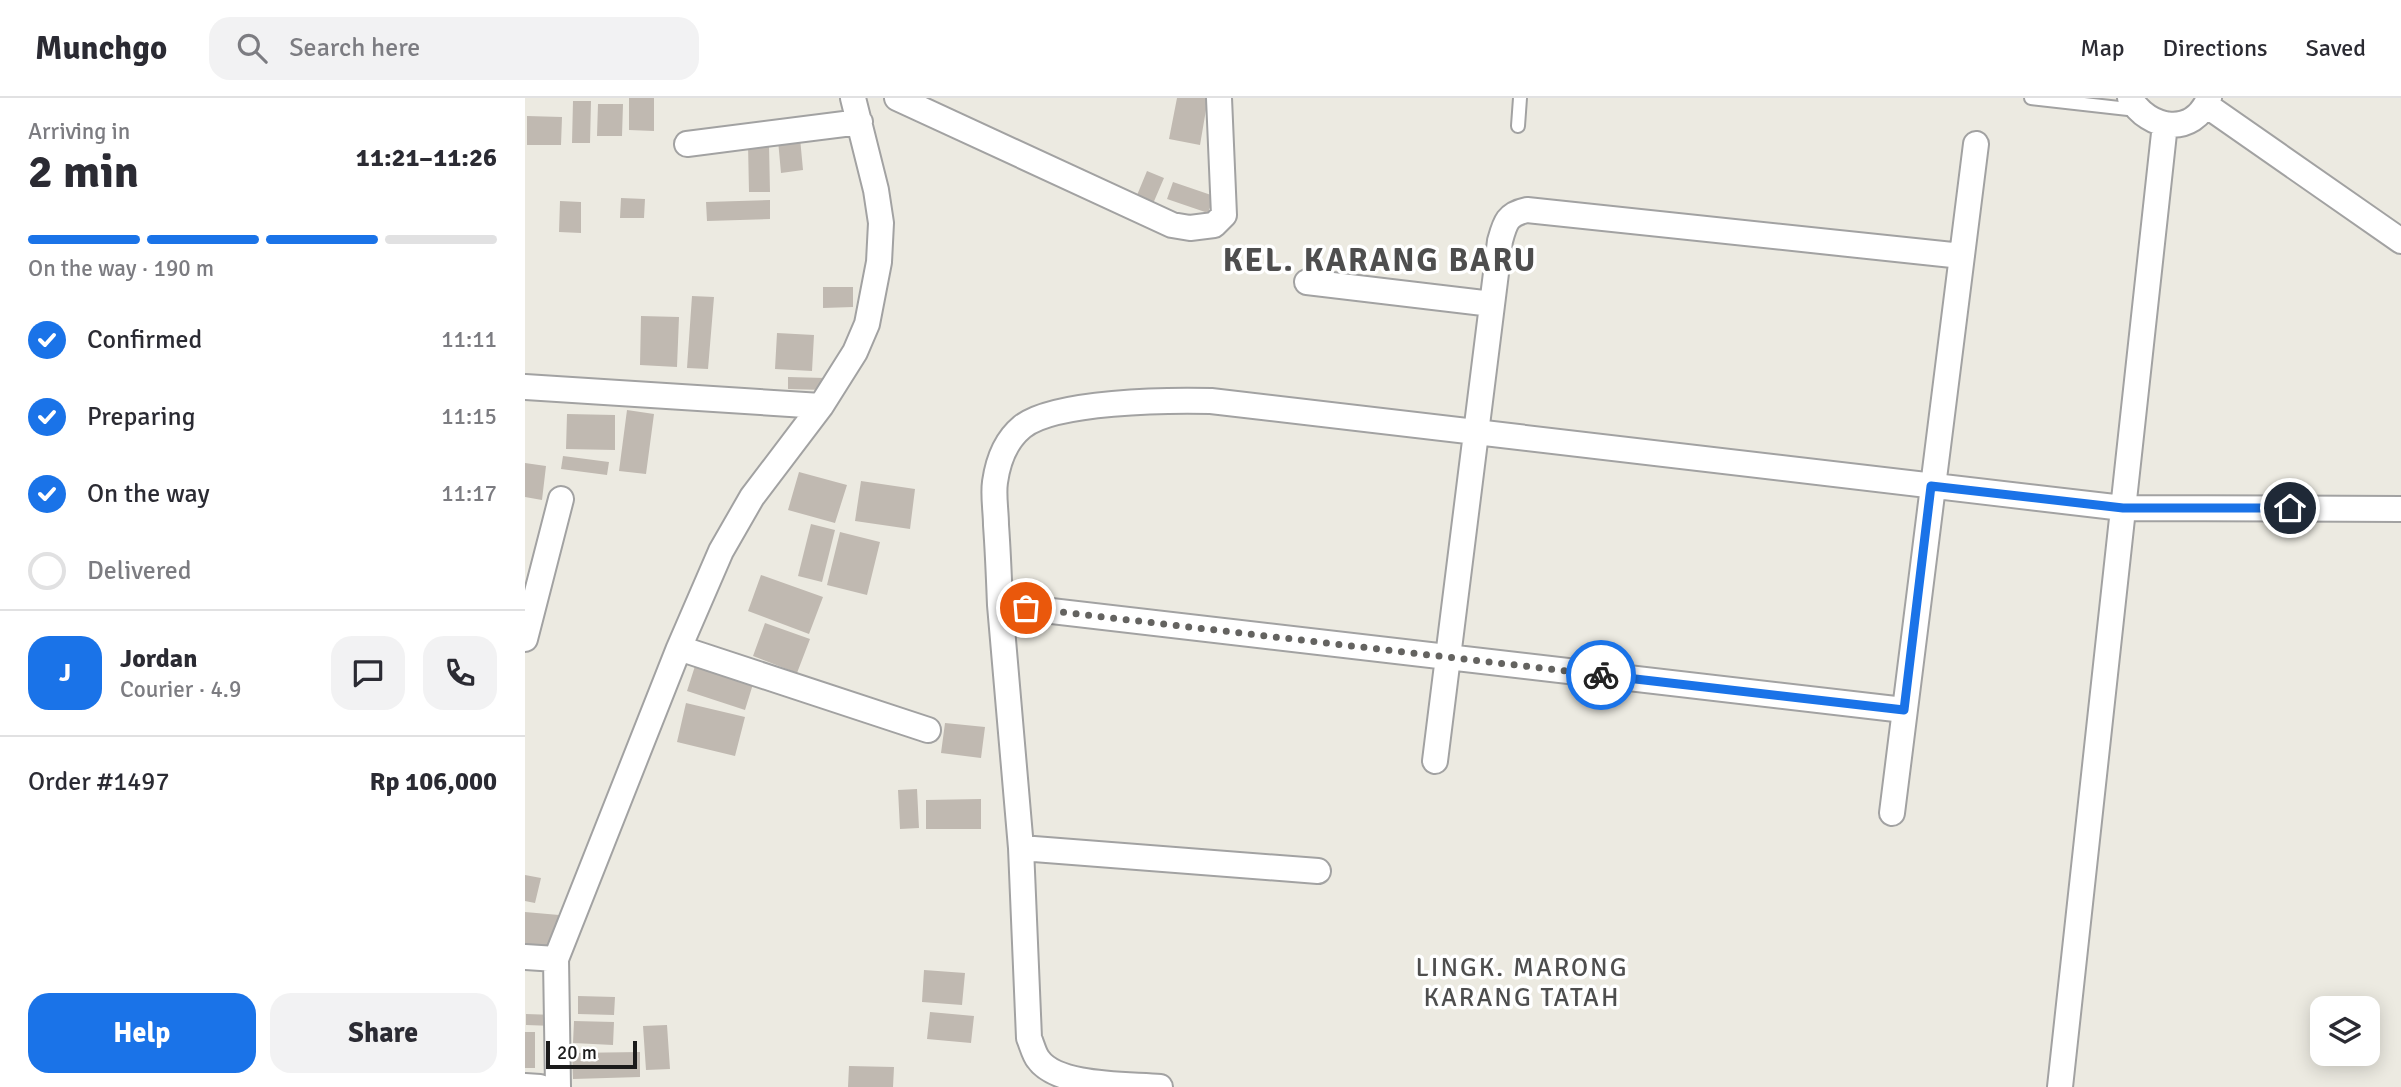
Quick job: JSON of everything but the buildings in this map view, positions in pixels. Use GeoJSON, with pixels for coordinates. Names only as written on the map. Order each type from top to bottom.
{"type":"FeatureCollection","features":[{"type":"Feature","properties":{"kind":"street"},"geometry":{"type":"LineString","coordinates":[[558,1087],[556,959],[679,648],[721,551],[752,497],[821,406],[855,352],[867,324],[879,262],[879,212],[853,98]]}},
{"type":"Feature","properties":{"kind":"street"},"geometry":{"type":"LineString","coordinates":[[897,98],[1172,225],[1190,228],[1214,225],[1224,215],[1219,98]]}},
{"type":"Feature","properties":{"kind":"street"},"geometry":{"type":"LineString","coordinates":[[2134,104],[2154,122],[2177,124],[2199,114],[2208,101],[2401,241]]}},
{"type":"Feature","properties":{"kind":"street"},"geometry":{"type":"LineString","coordinates":[[687,144],[860,122]]}},
{"type":"Feature","properties":{"kind":"street"},"geometry":{"type":"LineString","coordinates":[[2060,1087],[2165,124]]}},
{"type":"Feature","properties":{"kind":"street"},"geometry":{"type":"LineString","coordinates":[[1892,813],[1976,144]]}},
{"type":"Feature","properties":{"kind":"street"},"geometry":{"type":"LineString","coordinates":[[1435,761],[1500,242],[1504,224],[1514,212],[1527,209],[1962,256]]}},
{"type":"Feature","properties":{"kind":"street"},"geometry":{"type":"LineString","coordinates":[[1307,282],[1492,304]]}},
{"type":"Feature","properties":{"kind":"street"},"geometry":{"type":"LineString","coordinates":[[525,387],[821,406]]}},
{"type":"Feature","properties":{"kind":"street"},"geometry":{"type":"LineString","coordinates":[[1160,1087],[1072,1079],[1053,1072],[1038,1060],[1029,1038],[1021,848],[1000,605],[995,485],[1004,449],[1012,436],[1025,424],[1046,415],[1087,407],[1160,400],[1211,401],[2123,508],[2401,509]]}},
{"type":"Feature","properties":{"kind":"street"},"geometry":{"type":"LineString","coordinates":[[525,639],[561,499]]}},
{"type":"Feature","properties":{"kind":"street"},"geometry":{"type":"LineString","coordinates":[[1000,605],[1904,710]]}},
{"type":"Feature","properties":{"kind":"street"},"geometry":{"type":"LineString","coordinates":[[679,648],[928,730]]}},
{"type":"Feature","properties":{"kind":"street"},"geometry":{"type":"LineString","coordinates":[[1021,848],[1318,871]]}},
{"type":"Feature","properties":{"kind":"street"},"geometry":{"type":"LineString","coordinates":[[525,957],[556,959]]}},
{"type":"Feature","properties":{"kind":"street"},"geometry":{"type":"LineString","coordinates":[[525,1086],[540,1087]]}},
{"type":"Feature","properties":{"kind":"lane"},"geometry":{"type":"LineString","coordinates":[[1518,126],[1520,98]]}},
{"type":"Feature","properties":{"kind":"lane"},"geometry":{"type":"LineString","coordinates":[[2031,98],[2134,104]]}},
{"type":"Feature","properties":{"kind":"way so far"},"geometry":{"type":"LineString","coordinates":[[1026,608],[1601,675]]}},
{"type":"Feature","properties":{"kind":"district","name":"KEL. KARANG BARU"},"geometry":{"type":"Point","coordinates":[1380,260]}},
{"type":"Feature","properties":{"kind":"district","name":"LINGK. MARONG KARANG TATAH"},"geometry":{"type":"Point","coordinates":[1522,983]}},
{"type":"Feature","properties":{"kind":"route"},"geometry":{"type":"LineString","coordinates":[[1601,675],[1904,710],[1931,486],[2123,508],[2290,508]]}}]}
